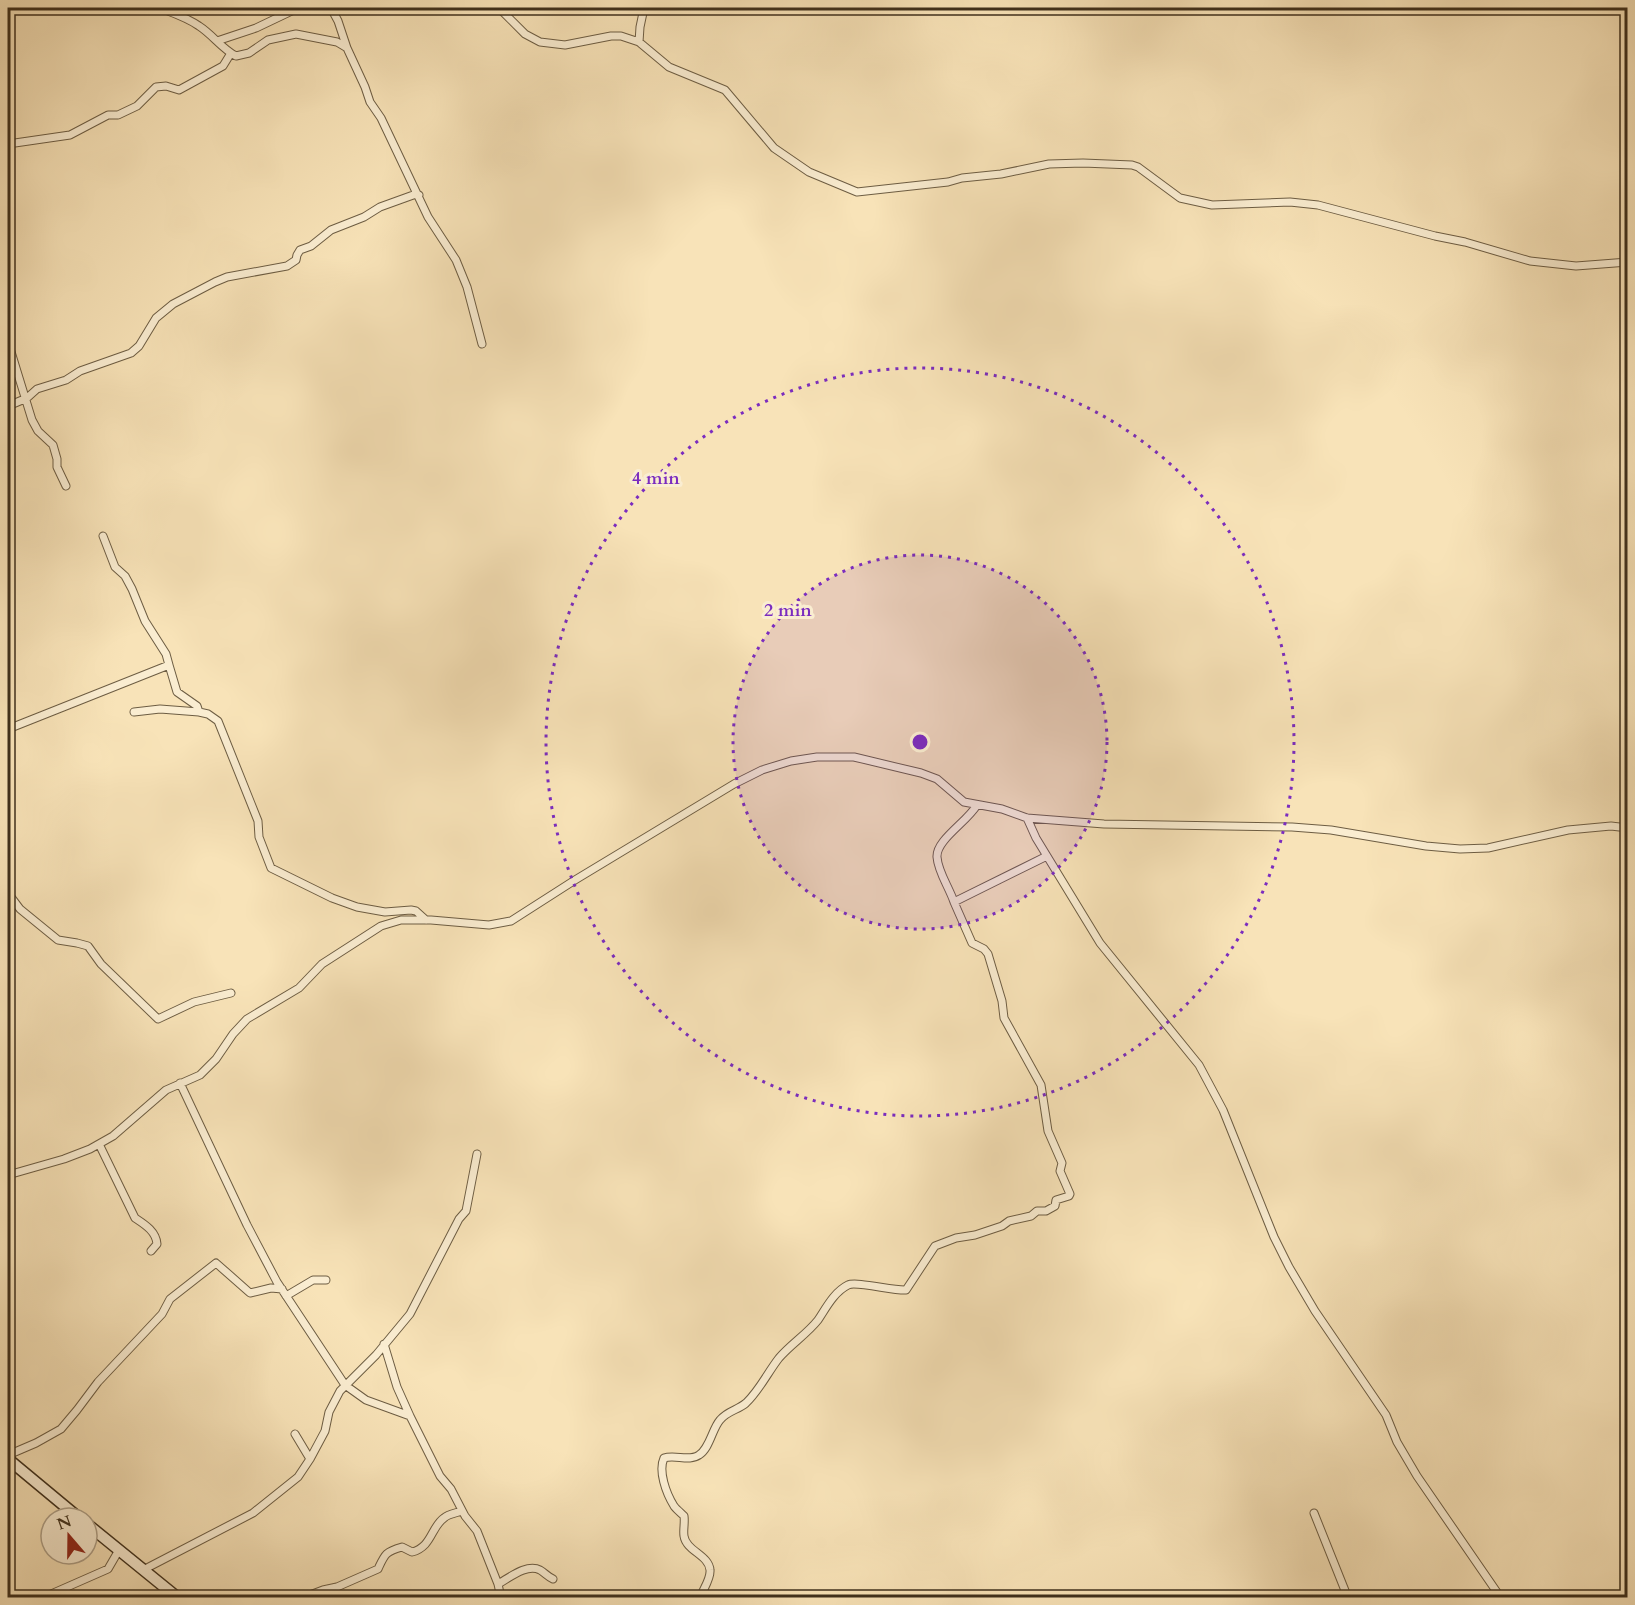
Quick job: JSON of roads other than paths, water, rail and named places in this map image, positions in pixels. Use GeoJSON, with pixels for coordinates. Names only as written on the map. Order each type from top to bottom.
{"type":"FeatureCollection","features":[{"type":"Feature","properties":{"kind":"main road"},"geometry":{"type":"LineString","coordinates":[[8,1457],[65,1506]]}},
{"type":"Feature","properties":{"kind":"main road"},"geometry":{"type":"LineString","coordinates":[[99,1534],[178,1598]]}},
{"type":"Feature","properties":{"kind":"street"},"geometry":{"type":"LineString","coordinates":[[160,8],[199,26],[236,56],[249,53],[268,40],[296,34],[337,42],[347,48]]}},
{"type":"Feature","properties":{"kind":"street"},"geometry":{"type":"LineString","coordinates":[[217,40],[256,28],[298,8]]}},
{"type":"Feature","properties":{"kind":"street"},"geometry":{"type":"LineString","coordinates":[[331,8],[370,102],[381,118],[405,173],[419,195],[428,217],[456,260],[467,286],[482,344]]}},
{"type":"Feature","properties":{"kind":"street"},"geometry":{"type":"LineString","coordinates":[[499,8],[525,34],[540,42],[565,45],[611,36],[621,36],[639,42],[669,67],[724,90],[774,148],[808,172],[857,192],[948,182],[1049,164],[1132,165],[1180,198],[1212,205],[1290,202],[1318,205],[1530,261],[1576,266],[1628,262]]}},
{"type":"Feature","properties":{"kind":"street"},"geometry":{"type":"LineString","coordinates":[[506,8],[511,20]]}},
{"type":"Feature","properties":{"kind":"street"},"geometry":{"type":"LineString","coordinates":[[639,42],[644,8]]}},
{"type":"Feature","properties":{"kind":"street"},"geometry":{"type":"LineString","coordinates":[[8,144],[70,135],[108,115],[118,115],[137,106],[156,87],[166,86],[179,90],[223,66],[231,53]]}},
{"type":"Feature","properties":{"kind":"street"},"geometry":{"type":"LineString","coordinates":[[8,406],[27,398],[37,389],[54,382],[66,381],[80,371],[130,353],[139,346],[156,318],[182,299],[227,277],[287,266],[296,260],[300,250],[311,246],[331,230],[364,217],[392,202],[419,195]]}},
{"type":"Feature","properties":{"kind":"street"},"geometry":{"type":"LineString","coordinates":[[8,342],[11,359],[27,398],[27,405],[38,430],[53,445],[57,467],[66,486]]}},
{"type":"Feature","properties":{"kind":"street"},"geometry":{"type":"LineString","coordinates":[[104,536],[115,567],[125,576],[145,621],[166,654],[177,692],[197,706],[199,712]]}},
{"type":"Feature","properties":{"kind":"street"},"geometry":{"type":"LineString","coordinates":[[8,729],[169,665]]}},
{"type":"Feature","properties":{"kind":"street"},"geometry":{"type":"LineString","coordinates":[[134,712],[160,709],[199,712],[208,714],[218,721],[258,821],[259,837],[271,868],[332,898],[357,907],[385,912],[411,910],[416,911],[426,920]]}},
{"type":"Feature","properties":{"kind":"street"},"geometry":{"type":"LineString","coordinates":[[8,1175],[64,1159],[113,1136],[166,1090],[200,1075],[216,1059],[232,1034],[247,1019],[299,988],[322,964],[381,926],[401,920],[489,925],[511,921],[584,874],[734,784],[762,770],[791,761],[817,757],[854,757],[887,764],[937,779],[964,802],[1002,808],[1027,818],[1104,824],[1292,827],[1331,830],[1426,846],[1461,849],[1488,848],[1568,830],[1611,826],[1628,828]]}},
{"type":"Feature","properties":{"kind":"street"},"geometry":{"type":"LineString","coordinates":[[700,1598],[710,1570],[708,1564],[687,1544],[683,1535],[684,1516],[674,1506],[663,1476],[661,1465],[664,1458],[669,1456],[689,1458],[698,1456],[704,1451],[714,1427],[722,1417],[747,1402],[780,1357],[816,1323],[832,1299],[846,1286],[855,1284],[906,1290],[935,1246],[1002,1226],[1009,1221],[1031,1216],[1037,1211],[1046,1211],[1054,1206],[1056,1200],[1070,1194],[1060,1171],[1062,1163],[1048,1131],[1041,1085],[1004,1018],[1002,1001],[988,954],[984,949],[972,943],[968,937],[937,857],[939,845],[965,821],[977,805]]}},
{"type":"Feature","properties":{"kind":"street"},"geometry":{"type":"LineString","coordinates":[[1027,818],[1047,856],[1100,943],[1199,1065],[1223,1110],[1274,1237],[1289,1267],[1315,1311],[1386,1415],[1397,1442],[1417,1476],[1500,1598]]}},
{"type":"Feature","properties":{"kind":"street"},"geometry":{"type":"LineString","coordinates":[[954,902],[1047,856]]}},
{"type":"Feature","properties":{"kind":"street"},"geometry":{"type":"LineString","coordinates":[[8,893],[20,909],[58,940],[88,946],[101,964],[158,1019],[194,1002],[231,993]]}},
{"type":"Feature","properties":{"kind":"street"},"geometry":{"type":"LineString","coordinates":[[180,1083],[248,1225],[286,1296],[345,1385],[366,1400],[410,1416]]}},
{"type":"Feature","properties":{"kind":"street"},"geometry":{"type":"LineString","coordinates":[[99,1144],[135,1218],[144,1223],[156,1238],[157,1244],[151,1251]]}},
{"type":"Feature","properties":{"kind":"street"},"geometry":{"type":"LineString","coordinates":[[143,1570],[253,1513],[298,1477],[326,1431],[329,1412],[345,1385],[376,1355],[410,1314],[459,1219],[466,1211],[477,1154]]}},
{"type":"Feature","properties":{"kind":"street"},"geometry":{"type":"LineString","coordinates":[[8,1457],[61,1429],[98,1382],[162,1314],[170,1299],[216,1263],[250,1293],[282,1288]]}},
{"type":"Feature","properties":{"kind":"street"},"geometry":{"type":"LineString","coordinates":[[286,1296],[310,1281],[326,1280]]}},
{"type":"Feature","properties":{"kind":"street"},"geometry":{"type":"LineString","coordinates":[[384,1344],[397,1386],[410,1416],[440,1476],[451,1489],[462,1511],[477,1531],[498,1584],[501,1598]]}},
{"type":"Feature","properties":{"kind":"street"},"geometry":{"type":"LineString","coordinates":[[295,1434],[310,1460]]}},
{"type":"Feature","properties":{"kind":"street"},"geometry":{"type":"LineString","coordinates":[[302,1598],[337,1587],[378,1569],[382,1558],[388,1551],[402,1547],[412,1552],[416,1551],[430,1538],[444,1517],[462,1511]]}},
{"type":"Feature","properties":{"kind":"street"},"geometry":{"type":"LineString","coordinates":[[1314,1513],[1349,1597]]}},
{"type":"Feature","properties":{"kind":"street"},"geometry":{"type":"LineString","coordinates":[[42,1598],[108,1569],[119,1550]]}},
{"type":"Feature","properties":{"kind":"street"},"geometry":{"type":"LineString","coordinates":[[498,1584],[532,1568],[553,1579]]}}]}
